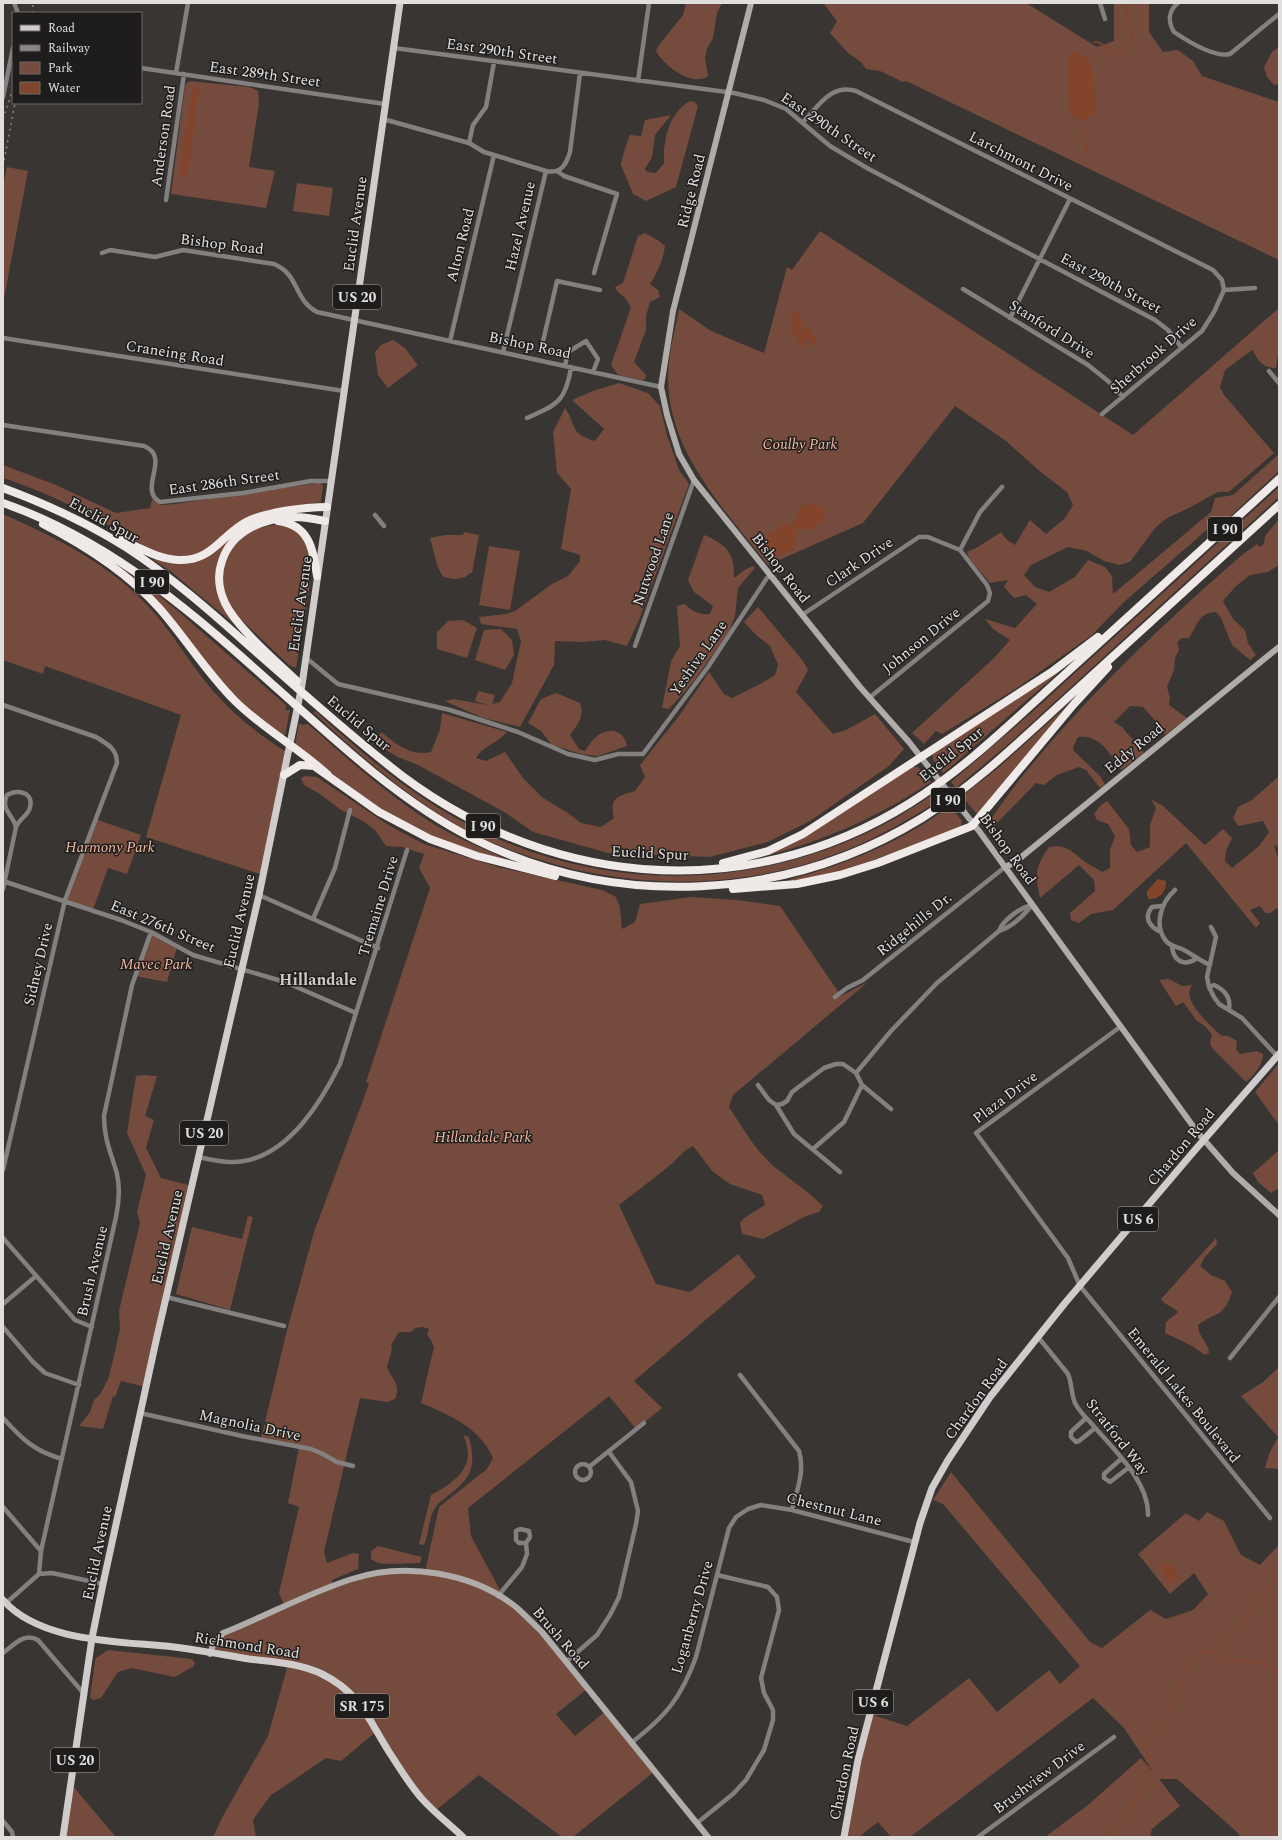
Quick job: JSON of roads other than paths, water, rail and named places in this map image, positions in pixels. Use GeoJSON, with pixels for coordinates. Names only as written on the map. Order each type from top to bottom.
{"type":"FeatureCollection","features":[{"type":"Feature","properties":{"kind":"highway","name":"Euclid Spur"},"geometry":{"type":"LineString","coordinates":[[3,488],[54,508],[96,529],[137,554],[175,582],[297,681],[317,705],[383,761],[416,786],[456,812],[498,834],[543,850],[589,862],[636,868],[683,870],[738,866],[792,855],[844,837],[894,812],[933,788],[970,759],[1279,479]]}},
{"type":"Feature","properties":{"kind":"highway","name":"Euclid Spur"},"geometry":{"type":"LineString","coordinates":[[5,504],[68,531],[133,569],[177,602],[397,791],[449,826],[476,840],[520,859],[549,869],[594,880],[641,886],[688,888],[735,884],[796,872],[856,852],[911,824],[951,798],[988,769],[1279,505]]}},
{"type":"Feature","properties":{"kind":"highway"},"geometry":{"type":"LineString","coordinates":[[5,504],[83,546],[133,583],[161,610],[230,696],[260,723],[290,744],[328,775]]}},
{"type":"Feature","properties":{"kind":"highway"},"geometry":{"type":"LineString","coordinates":[[96,529],[157,556],[174,560],[185,560],[199,557],[212,550],[239,527],[252,520],[300,509],[327,507]]}},
{"type":"Feature","properties":{"kind":"highway"},"geometry":{"type":"LineString","coordinates":[[282,670],[231,612],[222,594],[219,579],[222,559],[235,539],[249,528],[296,517],[325,521]]}},
{"type":"Feature","properties":{"kind":"highway"},"geometry":{"type":"LineString","coordinates":[[274,521],[292,524],[306,536],[312,549],[317,576]]}},
{"type":"Feature","properties":{"kind":"highway"},"geometry":{"type":"LineString","coordinates":[[688,888],[747,889],[813,881],[872,865],[974,824],[1074,704],[1135,642],[1157,616]]}},
{"type":"Feature","properties":{"kind":"highway"},"geometry":{"type":"LineString","coordinates":[[683,870],[741,859],[786,843],[828,818],[920,756],[1053,672],[1127,618]]}},
{"type":"Feature","properties":{"kind":"highway"},"geometry":{"type":"LineString","coordinates":[[284,775],[297,766],[306,764],[314,766],[379,812],[407,828],[442,844],[476,856],[565,878],[594,880]]}},
{"type":"Feature","properties":{"kind":"main road","name":"Euclid Avenue"},"geometry":{"type":"LineString","coordinates":[[63,1837],[85,1695],[92,1638],[103,1584],[166,1297],[259,894],[302,685],[400,3]]}},
{"type":"Feature","properties":{"kind":"main road","name":"Ridge Road"},"geometry":{"type":"LineString","coordinates":[[661,386],[673,311],[751,3]]}},
{"type":"Feature","properties":{"kind":"main road","name":"Bishop Road"},"geometry":{"type":"LineString","coordinates":[[661,386],[667,415],[679,454],[694,480],[869,698],[920,756],[967,814],[1203,1140],[1233,1173],[1279,1215]]}},
{"type":"Feature","properties":{"kind":"main road","name":"Eddy Road"},"geometry":{"type":"LineString","coordinates":[[1005,867],[1014,863],[1279,647]]}},
{"type":"Feature","properties":{"kind":"main road","name":"Chardon Road"},"geometry":{"type":"LineString","coordinates":[[844,1837],[858,1760],[914,1542],[930,1493],[948,1460],[990,1398],[1038,1337],[1203,1140],[1278,1055]]}},
{"type":"Feature","properties":{"kind":"main road","name":"Brush Road"},"geometry":{"type":"LineString","coordinates":[[210,1654],[213,1645],[223,1633],[352,1579],[385,1571],[425,1572],[444,1575],[475,1584],[515,1607],[530,1620],[708,1837]]}},
{"type":"Feature","properties":{"kind":"main road","name":"SR 175"},"geometry":{"type":"LineString","coordinates":[[4,1601],[20,1616],[36,1625],[54,1631],[92,1638]]}},
{"type":"Feature","properties":{"kind":"main road","name":"Richmond Road"},"geometry":{"type":"LineString","coordinates":[[92,1638],[296,1664],[322,1674],[340,1685],[354,1697],[367,1712],[393,1758],[423,1800],[463,1837]]}},
{"type":"Feature","properties":{"kind":"street","name":"Anderson Road"},"geometry":{"type":"LineString","coordinates":[[176,73],[188,3]]}},
{"type":"Feature","properties":{"kind":"street"},"geometry":{"type":"LineString","coordinates":[[638,81],[649,3]]}},
{"type":"Feature","properties":{"kind":"street"},"geometry":{"type":"LineString","coordinates":[[1100,3],[1105,19]]}},
{"type":"Feature","properties":{"kind":"street"},"geometry":{"type":"LineString","coordinates":[[1178,3],[1170,16],[1171,26],[1174,32],[1214,52],[1225,55],[1230,54],[1279,14]]}},
{"type":"Feature","properties":{"kind":"street","name":"East 290th Street"},"geometry":{"type":"LineString","coordinates":[[394,48],[729,92],[775,104],[790,112],[840,152],[1160,323],[1182,348]]}},
{"type":"Feature","properties":{"kind":"street"},"geometry":{"type":"LineString","coordinates":[[3,97],[12,53]]}},
{"type":"Feature","properties":{"kind":"street"},"geometry":{"type":"LineString","coordinates":[[469,143],[473,125],[486,107],[494,62]]}},
{"type":"Feature","properties":{"kind":"street","name":"East 289th Street"},"geometry":{"type":"LineString","coordinates":[[142,68],[385,104]]}},
{"type":"Feature","properties":{"kind":"street","name":"Hazel Avenue"},"geometry":{"type":"LineString","coordinates":[[503,352],[546,171],[552,172],[562,170],[566,164],[570,152],[580,73]]}},
{"type":"Feature","properties":{"kind":"street","name":"Anderson Road"},"geometry":{"type":"LineString","coordinates":[[166,200],[184,74]]}},
{"type":"Feature","properties":{"kind":"street","name":"Larchmont Drive"},"geometry":{"type":"LineString","coordinates":[[803,122],[830,94],[841,90],[852,90],[1213,270],[1222,280],[1224,290]]}},
{"type":"Feature","properties":{"kind":"street"},"geometry":{"type":"LineString","coordinates":[[383,119],[469,143],[484,152],[546,171]]}},
{"type":"Feature","properties":{"kind":"street","name":"Alton Road"},"geometry":{"type":"LineString","coordinates":[[450,341],[494,155]]}},
{"type":"Feature","properties":{"kind":"street"},"geometry":{"type":"LineString","coordinates":[[557,171],[564,176],[616,194],[594,273]]}},
{"type":"Feature","properties":{"kind":"street"},"geometry":{"type":"LineString","coordinates":[[1010,318],[1070,199]]}},
{"type":"Feature","properties":{"kind":"street","name":"Bishop Road"},"geometry":{"type":"LineString","coordinates":[[102,253],[110,250],[155,257],[183,250],[274,264],[282,267],[292,277],[303,300],[312,309],[328,315],[354,319],[661,386]]}},
{"type":"Feature","properties":{"kind":"street"},"geometry":{"type":"LineString","coordinates":[[538,360],[557,281],[600,290]]}},
{"type":"Feature","properties":{"kind":"street"},"geometry":{"type":"LineString","coordinates":[[1224,290],[1256,288]]}},
{"type":"Feature","properties":{"kind":"street","name":"Stanford Drive"},"geometry":{"type":"LineString","coordinates":[[963,289],[1088,365],[1123,397]]}},
{"type":"Feature","properties":{"kind":"street","name":"Sherbrook Drive"},"geometry":{"type":"LineString","coordinates":[[1102,414],[1205,328],[1224,290]]}},
{"type":"Feature","properties":{"kind":"street","name":"Craneing Road"},"geometry":{"type":"LineString","coordinates":[[3,338],[344,391]]}},
{"type":"Feature","properties":{"kind":"street"},"geometry":{"type":"LineString","coordinates":[[565,366],[568,352],[586,341],[598,358],[593,372]]}},
{"type":"Feature","properties":{"kind":"street"},"geometry":{"type":"LineString","coordinates":[[540,350],[567,357]]}},
{"type":"Feature","properties":{"kind":"street"},"geometry":{"type":"LineString","coordinates":[[527,418],[555,405],[563,395],[569,383],[571,367]]}},
{"type":"Feature","properties":{"kind":"street"},"geometry":{"type":"LineString","coordinates":[[1269,371],[1279,382]]}},
{"type":"Feature","properties":{"kind":"street","name":"East 286th Street"},"geometry":{"type":"LineString","coordinates":[[3,425],[149,448],[152,450],[155,457],[152,492],[156,499],[160,502],[243,493],[311,481],[332,481]]}},
{"type":"Feature","properties":{"kind":"street","name":"Nutwood Lane"},"geometry":{"type":"LineString","coordinates":[[636,646],[694,480]]}},
{"type":"Feature","properties":{"kind":"street"},"geometry":{"type":"LineString","coordinates":[[960,550],[980,512],[1002,487]]}},
{"type":"Feature","properties":{"kind":"street"},"geometry":{"type":"LineString","coordinates":[[376,515],[384,526]]}},
{"type":"Feature","properties":{"kind":"street","name":"Clark Drive"},"geometry":{"type":"LineString","coordinates":[[802,615],[919,537],[928,537],[960,550]]}},
{"type":"Feature","properties":{"kind":"street","name":"Johnson Drive"},"geometry":{"type":"LineString","coordinates":[[869,698],[988,601],[990,592],[989,588],[960,550]]}},
{"type":"Feature","properties":{"kind":"street","name":"Yeshiva Lane"},"geometry":{"type":"LineString","coordinates":[[305,657],[338,684],[450,710],[518,732],[568,754],[596,760],[618,754],[643,754],[708,667],[770,575]]}},
{"type":"Feature","properties":{"kind":"street","name":"Sidney Drive"},"geometry":{"type":"LineString","coordinates":[[3,705],[96,737],[108,744],[117,757],[117,763],[65,900],[3,1170]]}},
{"type":"Feature","properties":{"kind":"street"},"geometry":{"type":"LineString","coordinates":[[3,889],[18,821],[29,811],[31,806],[29,797],[22,792],[17,791],[7,795],[4,804],[5,809],[14,820],[16,828]]}},
{"type":"Feature","properties":{"kind":"street"},"geometry":{"type":"LineString","coordinates":[[313,919],[335,868],[350,810]]}},
{"type":"Feature","properties":{"kind":"street","name":"Tremaine Drive"},"geometry":{"type":"LineString","coordinates":[[198,1157],[228,1163],[245,1161],[271,1151],[295,1131],[314,1111],[340,1064],[378,948],[407,850]]}},
{"type":"Feature","properties":{"kind":"street","name":"Ridgehills Dr."},"geometry":{"type":"LineString","coordinates":[[836,997],[847,988],[863,980],[1005,867]]}},
{"type":"Feature","properties":{"kind":"street","name":"East 276th Street"},"geometry":{"type":"LineString","coordinates":[[4,881],[65,900],[151,932],[193,955],[285,982],[356,1013]]}},
{"type":"Feature","properties":{"kind":"street"},"geometry":{"type":"LineString","coordinates":[[1175,890],[1168,895],[1162,906],[1160,917],[1162,932],[1166,940],[1172,946],[1210,965]]}},
{"type":"Feature","properties":{"kind":"street"},"geometry":{"type":"LineString","coordinates":[[259,894],[378,948]]}},
{"type":"Feature","properties":{"kind":"street"},"geometry":{"type":"LineString","coordinates":[[856,1073],[891,1030],[936,983],[999,931],[1001,925],[1022,908],[1032,904]]}},
{"type":"Feature","properties":{"kind":"street"},"geometry":{"type":"LineString","coordinates":[[1162,906],[1156,905],[1148,912],[1148,920],[1152,927],[1162,932]]}},
{"type":"Feature","properties":{"kind":"street"},"geometry":{"type":"LineString","coordinates":[[1211,927],[1216,938],[1207,977],[1209,987],[1220,1004],[1242,1018],[1278,1055]]}},
{"type":"Feature","properties":{"kind":"street","name":"Brush Avenue"},"geometry":{"type":"LineString","coordinates":[[39,1574],[41,1551],[116,1218],[118,1200],[117,1174],[107,1144],[104,1129],[106,1102],[132,984],[151,932]]}},
{"type":"Feature","properties":{"kind":"street"},"geometry":{"type":"LineString","coordinates":[[1172,946],[1175,958],[1181,962],[1190,962],[1196,958]]}},
{"type":"Feature","properties":{"kind":"street"},"geometry":{"type":"LineString","coordinates":[[1209,987],[1214,985],[1224,990],[1230,1003],[1229,1009]]}},
{"type":"Feature","properties":{"kind":"street","name":"Plaza Drive"},"geometry":{"type":"LineString","coordinates":[[1080,1286],[1068,1258],[976,1133],[1120,1027]]}},
{"type":"Feature","properties":{"kind":"street"},"geometry":{"type":"LineString","coordinates":[[776,1105],[787,1101],[792,1092],[824,1068],[836,1064],[843,1064],[856,1073],[862,1085],[891,1109]]}},
{"type":"Feature","properties":{"kind":"street"},"geometry":{"type":"LineString","coordinates":[[758,1084],[769,1100],[776,1105],[794,1134],[840,1172]]}},
{"type":"Feature","properties":{"kind":"street"},"geometry":{"type":"LineString","coordinates":[[813,1149],[844,1122],[862,1085]]}},
{"type":"Feature","properties":{"kind":"street"},"geometry":{"type":"LineString","coordinates":[[3,1238],[76,1320],[92,1327]]}},
{"type":"Feature","properties":{"kind":"street"},"geometry":{"type":"LineString","coordinates":[[3,1304],[36,1276]]}},
{"type":"Feature","properties":{"kind":"street","name":"Emerald Lakes Boulevard"},"geometry":{"type":"LineString","coordinates":[[1080,1286],[1270,1518]]}},
{"type":"Feature","properties":{"kind":"street"},"geometry":{"type":"LineString","coordinates":[[166,1297],[284,1326]]}},
{"type":"Feature","properties":{"kind":"street"},"geometry":{"type":"LineString","coordinates":[[1230,1358],[1279,1297]]}},
{"type":"Feature","properties":{"kind":"street"},"geometry":{"type":"LineString","coordinates":[[3,1327],[33,1362],[45,1373],[79,1385]]}},
{"type":"Feature","properties":{"kind":"street","name":"Stratford Way"},"geometry":{"type":"LineString","coordinates":[[1038,1337],[1068,1374],[1076,1404],[1140,1483],[1148,1506],[1148,1515]]}},
{"type":"Feature","properties":{"kind":"street"},"geometry":{"type":"LineString","coordinates":[[740,1375],[799,1450],[802,1468],[792,1510]]}},
{"type":"Feature","properties":{"kind":"street","name":"Magnolia Drive"},"geometry":{"type":"LineString","coordinates":[[140,1413],[311,1450],[321,1453],[336,1462],[353,1466]]}},
{"type":"Feature","properties":{"kind":"street"},"geometry":{"type":"LineString","coordinates":[[3,1418],[23,1440],[44,1454],[62,1459]]}},
{"type":"Feature","properties":{"kind":"street"},"geometry":{"type":"LineString","coordinates":[[1086,1418],[1071,1432],[1071,1437],[1076,1442],[1079,1442],[1095,1428]]}},
{"type":"Feature","properties":{"kind":"street"},"geometry":{"type":"LineString","coordinates":[[589,1467],[644,1423]]}},
{"type":"Feature","properties":{"kind":"street"},"geometry":{"type":"LineString","coordinates":[[566,1662],[597,1635],[610,1615],[619,1597],[636,1524],[638,1511],[631,1482],[609,1452]]}},
{"type":"Feature","properties":{"kind":"street"},"geometry":{"type":"LineString","coordinates":[[1121,1459],[1104,1474],[1104,1478],[1110,1482],[1128,1468]]}},
{"type":"Feature","properties":{"kind":"street","name":"Chestnut Lane"},"geometry":{"type":"LineString","coordinates":[[748,1509],[761,1505],[792,1510],[914,1542]]}},
{"type":"Feature","properties":{"kind":"street"},"geometry":{"type":"LineString","coordinates":[[3,1507],[41,1551]]}},
{"type":"Feature","properties":{"kind":"street","name":"Loganberry Drive"},"geometry":{"type":"LineString","coordinates":[[631,1743],[653,1726],[668,1711],[683,1690],[696,1657],[729,1528],[736,1517],[748,1509]]}},
{"type":"Feature","properties":{"kind":"street"},"geometry":{"type":"LineString","coordinates":[[498,1596],[522,1567],[527,1554],[526,1544]]}},
{"type":"Feature","properties":{"kind":"street"},"geometry":{"type":"LineString","coordinates":[[4,1601],[39,1574],[52,1573],[103,1584]]}},
{"type":"Feature","properties":{"kind":"street"},"geometry":{"type":"LineString","coordinates":[[697,1823],[733,1794],[746,1780],[764,1750],[773,1719],[773,1710],[764,1693],[762,1678],[779,1610],[778,1597],[768,1587],[717,1575]]}},
{"type":"Feature","properties":{"kind":"street"},"geometry":{"type":"LineString","coordinates":[[3,1653],[24,1637],[32,1637],[38,1640],[85,1695]]}},
{"type":"Feature","properties":{"kind":"street","name":"Brushview Drive"},"geometry":{"type":"LineString","coordinates":[[978,1837],[1114,1737]]}},
{"type":"Feature","properties":{"kind":"street"},"geometry":{"type":"LineString","coordinates":[[3,1820],[12,1832],[13,1837]]}},
{"type":"Feature","properties":{"kind":"water"},"geometry":{"type":"Polygon","coordinates":[[[1073,52],[1077,52],[1090,61],[1093,72],[1095,112],[1085,120],[1079,120],[1070,112],[1067,60],[1068,55],[1073,52]]]}},
{"type":"Feature","properties":{"kind":"water"},"geometry":{"type":"Polygon","coordinates":[[[193,88],[199,88],[188,175],[183,177],[180,176],[179,173],[193,88]]]}},
{"type":"Feature","properties":{"kind":"water"},"geometry":{"type":"Polygon","coordinates":[[[795,312],[799,313],[803,321],[801,322],[804,326],[798,331],[808,326],[818,342],[813,345],[809,339],[804,342],[806,345],[802,348],[791,328],[791,323],[795,312]]]}},
{"type":"Feature","properties":{"kind":"water"},"geometry":{"type":"Polygon","coordinates":[[[812,504],[822,507],[826,512],[822,522],[816,527],[807,530],[798,530],[794,548],[789,552],[772,554],[767,542],[768,534],[770,532],[778,532],[781,523],[793,525],[798,517],[798,510],[803,506],[812,504]]]}},
{"type":"Feature","properties":{"kind":"water"},"geometry":{"type":"Polygon","coordinates":[[[1158,879],[1166,881],[1164,891],[1156,898],[1149,899],[1147,891],[1158,879]]]}},
{"type":"Feature","properties":{"kind":"water"},"geometry":{"type":"Polygon","coordinates":[[[1162,1562],[1167,1562],[1175,1570],[1178,1578],[1175,1582],[1167,1581],[1162,1570],[1162,1562]]]}},
{"type":"Feature","properties":{"kind":"waterway"},"geometry":{"type":"LineString","coordinates":[[1094,42],[1098,42],[1118,54],[1123,52],[1132,39],[1132,31],[1126,22],[1127,3]]}},
{"type":"Feature","properties":{"kind":"waterway"},"geometry":{"type":"LineString","coordinates":[[1083,122],[1087,149],[1085,156]]}},
{"type":"Feature","properties":{"kind":"waterway"},"geometry":{"type":"LineString","coordinates":[[1107,1837],[1127,1819],[1150,1765],[1146,1741],[1150,1733],[1165,1723],[1187,1668],[1198,1655],[1216,1649],[1230,1637],[1245,1621],[1259,1592],[1279,1577]]}},
{"type":"Feature","properties":{"kind":"waterway"},"geometry":{"type":"LineString","coordinates":[[1209,1651],[1229,1660],[1262,1664],[1274,1670],[1279,1675]]}},
{"type":"Feature","properties":{"kind":"railway"},"geometry":{"type":"LineString","coordinates":[[32,12],[33,3]]}},
{"type":"Feature","properties":{"kind":"railway"},"geometry":{"type":"LineString","coordinates":[[3,119],[12,92]]}},
{"type":"Feature","properties":{"kind":"railway"},"geometry":{"type":"LineString","coordinates":[[3,166],[15,104]]}},
{"type":"Feature","properties":{"kind":"district","name":"Hillandale"},"geometry":{"type":"Point","coordinates":[318,979]}},
{"type":"Feature","properties":{"kind":"park label","name":"Coulby Park"},"geometry":{"type":"Point","coordinates":[800,444]}},
{"type":"Feature","properties":{"kind":"park label","name":"Harmony Park"},"geometry":{"type":"Point","coordinates":[110,847]}},
{"type":"Feature","properties":{"kind":"park label","name":"Mavec Park"},"geometry":{"type":"Point","coordinates":[156,964]}},
{"type":"Feature","properties":{"kind":"park label","name":"Hillandale Park"},"geometry":{"type":"Point","coordinates":[483,1137]}}]}
